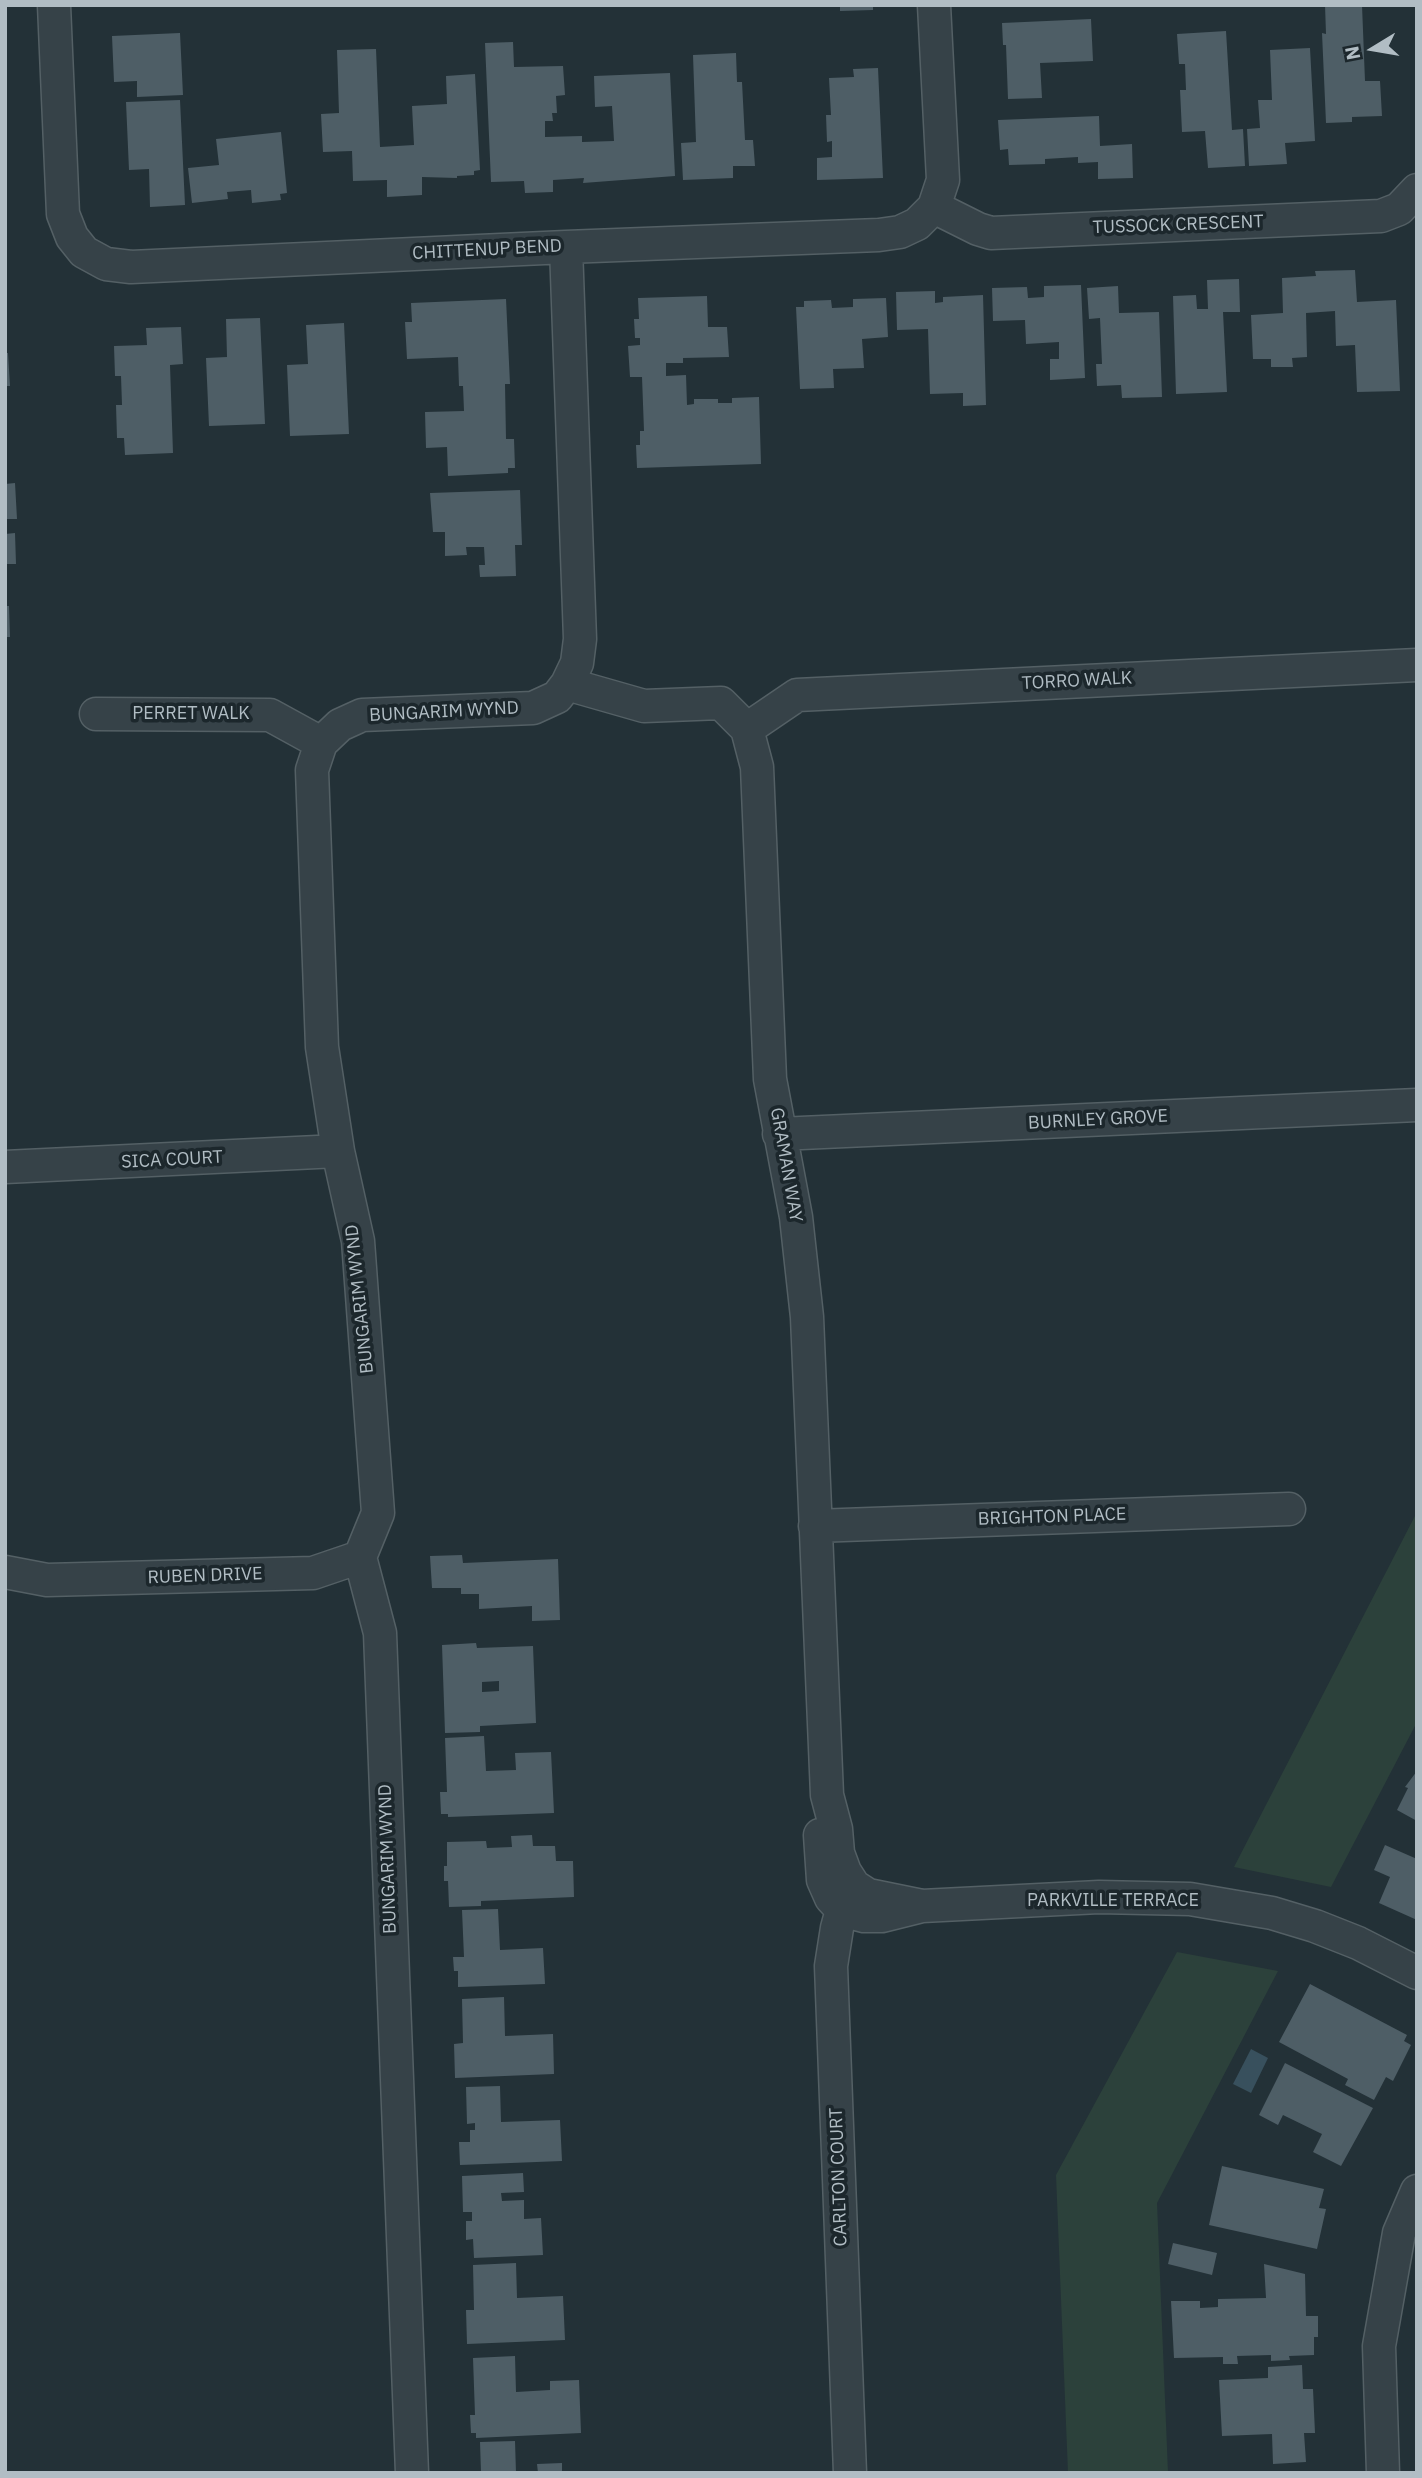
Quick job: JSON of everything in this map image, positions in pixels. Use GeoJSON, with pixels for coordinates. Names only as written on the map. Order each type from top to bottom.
{"type":"FeatureCollection","features":[{"type":"Feature","properties":{"kind":"street","name":"CHITTENUP BEND"},"geometry":{"type":"LineString","coordinates":[[54,5],[63,214],[72,237],[84,251],[106,264],[131,267],[879,235],[900,232],[917,224],[934,207]]}},
{"type":"Feature","properties":{"kind":"street"},"geometry":{"type":"LineString","coordinates":[[934,5],[943,180],[934,207]]}},
{"type":"Feature","properties":{"kind":"street","name":"TUSSOCK CRESCENT"},"geometry":{"type":"LineString","coordinates":[[934,207],[991,233],[1381,215],[1399,209],[1417,190]]}},
{"type":"Feature","properties":{"kind":"street"},"geometry":{"type":"LineString","coordinates":[[566,247],[580,639],[577,663],[567,684],[644,706],[721,703],[747,729]]}},
{"type":"Feature","properties":{"kind":"street","name":"TORRO WALK"},"geometry":{"type":"LineString","coordinates":[[747,729],[797,695],[1417,665]]}},
{"type":"Feature","properties":{"kind":"street","name":"BUNGARIM WYND"},"geometry":{"type":"LineString","coordinates":[[412,2473],[380,1633],[360,1557],[378,1513],[358,1241],[338,1151],[322,1047],[312,770],[321,743],[340,725],[362,715],[533,708],[557,696],[567,684]]}},
{"type":"Feature","properties":{"kind":"street","name":"PERRET WALK"},"geometry":{"type":"LineString","coordinates":[[96,714],[270,715],[321,743]]}},
{"type":"Feature","properties":{"kind":"street","name":"GRAMAN WAY"},"geometry":{"type":"LineString","coordinates":[[747,729],[757,767],[770,1079],[796,1217],[807,1317],[827,1795],[836,1829],[838,1853],[845,1872],[848,1898]]}},
{"type":"Feature","properties":{"kind":"street","name":"BURNLEY GROVE"},"geometry":{"type":"LineString","coordinates":[[779,1134],[1417,1105]]}},
{"type":"Feature","properties":{"kind":"street","name":"SICA COURT"},"geometry":{"type":"LineString","coordinates":[[5,1167],[338,1151]]}},
{"type":"Feature","properties":{"kind":"street","name":"BRIGHTON PLACE"},"geometry":{"type":"LineString","coordinates":[[815,1526],[1289,1509]]}},
{"type":"Feature","properties":{"kind":"street","name":"RUBEN DRIVE"},"geometry":{"type":"LineString","coordinates":[[5,1572],[47,1580],[313,1573],[360,1557]]}},
{"type":"Feature","properties":{"kind":"street","name":"RUBEN DRIVE"},"geometry":{"type":"LineString","coordinates":[[5,1594],[47,1580]]}},
{"type":"Feature","properties":{"kind":"street","name":"PARKVILLE TERRACE"},"geometry":{"type":"LineString","coordinates":[[848,1898],[868,1895],[922,1906],[1099,1898],[1190,1899],[1232,1904],[1315,1926],[1358,1943],[1417,1973]]}},
{"type":"Feature","properties":{"kind":"street","name":"CARLTON COURT"},"geometry":{"type":"LineString","coordinates":[[848,1898],[832,1952],[831,1966],[850,2473]]}},
{"type":"Feature","properties":{"kind":"street"},"geometry":{"type":"LineString","coordinates":[[1383,2473],[1379,2346],[1399,2234],[1417,2191]]}},
{"type":"Feature","properties":{"kind":"green space"},"geometry":{"type":"Polygon","coordinates":[[[1417,1512],[1417,1722],[1331,1887],[1234,1867],[1417,1512]]]}},
{"type":"Feature","properties":{"kind":"green space"},"geometry":{"type":"Polygon","coordinates":[[[1177,1952],[1278,1971],[1157,2203],[1168,2473],[1068,2473],[1056,2175],[1177,1952]]]}},
{"type":"Feature","properties":{"kind":"water"},"geometry":{"type":"Polygon","coordinates":[[[1251,2049],[1268,2058],[1251,2093],[1233,2084],[1251,2049]]]}},
{"type":"Feature","properties":{"kind":"building"},"geometry":{"type":"Polygon","coordinates":[[[840,5],[873,5],[873,10],[840,11],[840,5]]]}},
{"type":"Feature","properties":{"kind":"building"},"geometry":{"type":"Polygon","coordinates":[[[1325,5],[1362,5],[1365,81],[1380,81],[1382,116],[1352,117],[1352,122],[1326,123],[1322,33],[1326,34],[1325,5]]]}},
{"type":"Feature","properties":{"kind":"building"},"geometry":{"type":"Polygon","coordinates":[[[1091,19],[1093,61],[1040,63],[1042,98],[1008,99],[1006,45],[1003,45],[1002,23],[1091,19]]]}},
{"type":"Feature","properties":{"kind":"building"},"geometry":{"type":"Polygon","coordinates":[[[1226,31],[1232,130],[1243,129],[1245,166],[1208,168],[1205,131],[1182,132],[1180,90],[1186,90],[1185,64],[1179,64],[1177,34],[1226,31]]]}},
{"type":"Feature","properties":{"kind":"building"},"geometry":{"type":"Polygon","coordinates":[[[180,33],[183,95],[137,97],[137,81],[114,82],[112,36],[180,33]]]}},
{"type":"Feature","properties":{"kind":"building"},"geometry":{"type":"Polygon","coordinates":[[[513,42],[514,67],[563,66],[565,95],[556,96],[557,113],[552,113],[553,121],[545,121],[545,137],[582,136],[582,142],[614,141],[612,106],[595,107],[594,76],[670,73],[675,176],[583,183],[584,178],[553,180],[553,192],[525,193],[524,181],[491,182],[485,43],[513,42]]]}},
{"type":"Feature","properties":{"kind":"building"},"geometry":{"type":"Polygon","coordinates":[[[1310,48],[1315,141],[1285,143],[1287,164],[1249,166],[1247,129],[1260,128],[1258,100],[1272,100],[1270,50],[1310,48]]]}},
{"type":"Feature","properties":{"kind":"building"},"geometry":{"type":"Polygon","coordinates":[[[376,49],[380,147],[414,145],[412,106],[447,104],[446,76],[475,74],[480,170],[474,171],[474,175],[457,178],[422,177],[422,195],[387,197],[387,180],[353,181],[352,151],[323,152],[321,114],[339,113],[337,50],[376,49]]]}},
{"type":"Feature","properties":{"kind":"building"},"geometry":{"type":"Polygon","coordinates":[[[736,53],[737,82],[742,82],[745,140],[753,140],[755,166],[733,166],[733,178],[683,180],[681,143],[696,142],[693,55],[736,53]]]}},
{"type":"Feature","properties":{"kind":"building"},"geometry":{"type":"Polygon","coordinates":[[[878,68],[883,178],[817,180],[817,158],[832,157],[832,141],[827,142],[826,115],[831,115],[829,78],[854,77],[853,69],[878,68]]]}},
{"type":"Feature","properties":{"kind":"building"},"geometry":{"type":"Polygon","coordinates":[[[180,100],[185,205],[150,207],[149,169],[129,170],[126,102],[180,100]]]}},
{"type":"Feature","properties":{"kind":"building"},"geometry":{"type":"Polygon","coordinates":[[[1099,116],[1100,146],[1132,144],[1133,178],[1098,179],[1098,162],[1078,163],[1078,157],[1045,159],[1045,164],[1009,165],[1008,149],[1000,150],[998,120],[1099,116]]]}},
{"type":"Feature","properties":{"kind":"building"},"geometry":{"type":"Polygon","coordinates":[[[281,132],[287,193],[280,194],[281,200],[252,203],[251,190],[227,192],[228,199],[192,203],[188,168],[219,165],[216,139],[281,132]]]}},
{"type":"Feature","properties":{"kind":"building"},"geometry":{"type":"Polygon","coordinates":[[[1355,270],[1357,302],[1396,300],[1400,391],[1357,392],[1355,345],[1336,346],[1335,311],[1306,313],[1307,357],[1292,358],[1293,367],[1271,367],[1271,359],[1253,359],[1251,315],[1283,313],[1282,278],[1316,276],[1315,271],[1355,270]]]}},
{"type":"Feature","properties":{"kind":"building"},"geometry":{"type":"Polygon","coordinates":[[[1239,279],[1240,312],[1223,312],[1227,392],[1176,394],[1173,296],[1196,295],[1197,309],[1208,309],[1207,280],[1239,279]]]}},
{"type":"Feature","properties":{"kind":"building"},"geometry":{"type":"Polygon","coordinates":[[[1081,285],[1085,378],[1050,380],[1050,359],[1059,359],[1059,342],[1026,344],[1025,320],[993,321],[992,288],[1027,287],[1028,298],[1044,297],[1044,286],[1081,285]]]}},
{"type":"Feature","properties":{"kind":"building"},"geometry":{"type":"Polygon","coordinates":[[[1118,286],[1119,313],[1159,312],[1162,397],[1122,398],[1121,385],[1097,386],[1096,364],[1102,364],[1100,318],[1089,319],[1087,288],[1118,286]]]}},
{"type":"Feature","properties":{"kind":"building"},"geometry":{"type":"Polygon","coordinates":[[[935,291],[935,303],[943,302],[943,297],[983,295],[986,405],[963,406],[963,393],[930,394],[928,329],[897,330],[896,292],[935,291]]]}},
{"type":"Feature","properties":{"kind":"building"},"geometry":{"type":"Polygon","coordinates":[[[707,296],[708,327],[727,327],[729,357],[683,358],[683,363],[666,363],[666,376],[686,375],[687,405],[694,404],[694,399],[718,399],[718,403],[732,403],[732,398],[759,397],[761,464],[637,468],[636,445],[640,445],[640,431],[644,431],[642,377],[630,377],[628,346],[640,345],[640,338],[635,338],[634,319],[639,319],[638,298],[707,296]]]}},
{"type":"Feature","properties":{"kind":"building"},"geometry":{"type":"Polygon","coordinates":[[[886,298],[888,337],[862,339],[864,368],[833,369],[834,388],[800,389],[796,307],[804,307],[804,301],[831,300],[832,308],[853,307],[853,299],[886,298]]]}},
{"type":"Feature","properties":{"kind":"building"},"geometry":{"type":"Polygon","coordinates":[[[506,299],[510,384],[505,384],[506,439],[514,439],[515,468],[508,468],[508,473],[448,476],[447,447],[426,448],[425,412],[464,411],[463,386],[459,386],[458,357],[407,359],[405,322],[412,322],[411,303],[506,299]]]}},
{"type":"Feature","properties":{"kind":"building"},"geometry":{"type":"Polygon","coordinates":[[[260,318],[265,424],[209,426],[206,358],[227,357],[226,319],[260,318]]]}},
{"type":"Feature","properties":{"kind":"building"},"geometry":{"type":"Polygon","coordinates":[[[344,323],[349,434],[290,436],[287,365],[308,364],[306,325],[344,323]]]}},
{"type":"Feature","properties":{"kind":"building"},"geometry":{"type":"Polygon","coordinates":[[[181,327],[183,364],[170,365],[173,453],[125,455],[124,438],[117,438],[116,405],[122,405],[121,376],[115,376],[114,346],[147,345],[146,328],[181,327]]]}},
{"type":"Feature","properties":{"kind":"building"},"geometry":{"type":"Polygon","coordinates":[[[5,353],[8,353],[10,386],[5,386],[5,353]]]}},
{"type":"Feature","properties":{"kind":"building"},"geometry":{"type":"Polygon","coordinates":[[[15,483],[17,519],[5,519],[5,484],[15,483]]]}},
{"type":"Feature","properties":{"kind":"building"},"geometry":{"type":"Polygon","coordinates":[[[520,490],[522,545],[515,545],[516,576],[480,577],[479,565],[485,565],[484,547],[466,547],[467,555],[445,556],[445,532],[433,532],[430,493],[520,490]]]}},
{"type":"Feature","properties":{"kind":"building"},"geometry":{"type":"Polygon","coordinates":[[[15,533],[16,564],[5,564],[5,534],[15,533]]]}},
{"type":"Feature","properties":{"kind":"building"},"geometry":{"type":"Polygon","coordinates":[[[5,606],[9,606],[10,637],[5,637],[5,606]]]}},
{"type":"Feature","properties":{"kind":"building"},"geometry":{"type":"Polygon","coordinates":[[[462,1555],[463,1563],[558,1559],[560,1620],[532,1621],[532,1606],[479,1609],[479,1594],[461,1594],[461,1588],[432,1588],[430,1556],[462,1555]]]}},
{"type":"Feature","properties":{"kind":"building"},"geometry":{"type":"Polygon","coordinates":[[[476,1643],[477,1648],[533,1646],[536,1723],[480,1726],[480,1732],[445,1733],[442,1645],[476,1643]],[[499,1681],[482,1682],[482,1692],[499,1691],[499,1681]]]}},
{"type":"Feature","properties":{"kind":"building"},"geometry":{"type":"Polygon","coordinates":[[[484,1736],[486,1771],[516,1770],[515,1753],[551,1752],[554,1813],[448,1817],[448,1814],[441,1814],[440,1792],[447,1792],[445,1738],[484,1736]]]}},
{"type":"Feature","properties":{"kind":"building"},"geometry":{"type":"Polygon","coordinates":[[[1417,1771],[1417,1821],[1397,1810],[1408,1788],[1405,1787],[1417,1771]]]}},
{"type":"Feature","properties":{"kind":"building"},"geometry":{"type":"Polygon","coordinates":[[[532,1835],[533,1846],[555,1846],[556,1861],[573,1861],[574,1897],[481,1901],[481,1906],[449,1907],[448,1881],[444,1881],[447,1842],[486,1841],[487,1848],[512,1847],[511,1836],[532,1835]]]}},
{"type":"Feature","properties":{"kind":"building"},"geometry":{"type":"Polygon","coordinates":[[[1385,1845],[1417,1859],[1417,1920],[1379,1903],[1390,1877],[1374,1870],[1385,1845]]]}},
{"type":"Feature","properties":{"kind":"building"},"geometry":{"type":"Polygon","coordinates":[[[498,1909],[500,1950],[543,1948],[545,1984],[458,1987],[458,1971],[454,1971],[453,1957],[464,1957],[462,1910],[498,1909]]]}},
{"type":"Feature","properties":{"kind":"building"},"geometry":{"type":"Polygon","coordinates":[[[1310,1984],[1407,2035],[1404,2041],[1411,2045],[1393,2081],[1386,2077],[1374,2100],[1345,2085],[1348,2079],[1279,2042],[1310,1984]]]}},
{"type":"Feature","properties":{"kind":"building"},"geometry":{"type":"Polygon","coordinates":[[[504,1997],[505,2036],[553,2034],[554,2074],[455,2078],[454,2044],[463,2043],[462,1999],[504,1997]]]}},
{"type":"Feature","properties":{"kind":"building"},"geometry":{"type":"Polygon","coordinates":[[[1285,2063],[1373,2108],[1341,2166],[1313,2152],[1322,2134],[1283,2115],[1278,2125],[1259,2115],[1285,2063]]]}},
{"type":"Feature","properties":{"kind":"building"},"geometry":{"type":"Polygon","coordinates":[[[500,2086],[501,2122],[560,2120],[562,2161],[460,2165],[459,2142],[470,2142],[470,2130],[475,2130],[475,2123],[467,2124],[466,2087],[500,2086]]]}},
{"type":"Feature","properties":{"kind":"building"},"geometry":{"type":"Polygon","coordinates":[[[1222,2166],[1324,2189],[1319,2208],[1326,2209],[1317,2249],[1209,2225],[1222,2166]]]}},
{"type":"Feature","properties":{"kind":"building"},"geometry":{"type":"Polygon","coordinates":[[[523,2173],[524,2192],[501,2193],[502,2201],[524,2200],[524,2219],[541,2218],[543,2255],[474,2258],[473,2239],[466,2240],[466,2221],[472,2221],[472,2212],[463,2212],[462,2176],[523,2173]]]}},
{"type":"Feature","properties":{"kind":"building"},"geometry":{"type":"Polygon","coordinates":[[[1173,2243],[1217,2253],[1212,2275],[1168,2264],[1173,2243]]]}},
{"type":"Feature","properties":{"kind":"building"},"geometry":{"type":"Polygon","coordinates":[[[516,2263],[517,2298],[563,2296],[565,2340],[467,2344],[466,2310],[474,2310],[473,2265],[516,2263]]]}},
{"type":"Feature","properties":{"kind":"building"},"geometry":{"type":"Polygon","coordinates":[[[1264,2264],[1305,2274],[1306,2316],[1318,2316],[1318,2337],[1314,2337],[1314,2355],[1289,2356],[1290,2360],[1271,2361],[1271,2355],[1237,2356],[1238,2364],[1223,2364],[1223,2357],[1174,2358],[1171,2301],[1200,2301],[1200,2308],[1218,2307],[1218,2299],[1266,2298],[1264,2264]]]}},
{"type":"Feature","properties":{"kind":"building"},"geometry":{"type":"Polygon","coordinates":[[[515,2356],[516,2392],[550,2390],[550,2381],[579,2380],[581,2433],[476,2438],[476,2433],[471,2433],[470,2415],[475,2415],[473,2358],[515,2356]]]}},
{"type":"Feature","properties":{"kind":"building"},"geometry":{"type":"Polygon","coordinates":[[[1302,2365],[1303,2389],[1313,2389],[1315,2433],[1304,2433],[1306,2462],[1273,2464],[1272,2434],[1222,2436],[1219,2380],[1268,2378],[1268,2367],[1302,2365]]]}},
{"type":"Feature","properties":{"kind":"building"},"geometry":{"type":"Polygon","coordinates":[[[515,2441],[516,2473],[481,2473],[480,2442],[515,2441]]]}},
{"type":"Feature","properties":{"kind":"building"},"geometry":{"type":"Polygon","coordinates":[[[562,2463],[562,2473],[538,2473],[537,2464],[562,2463]]]}}]}
